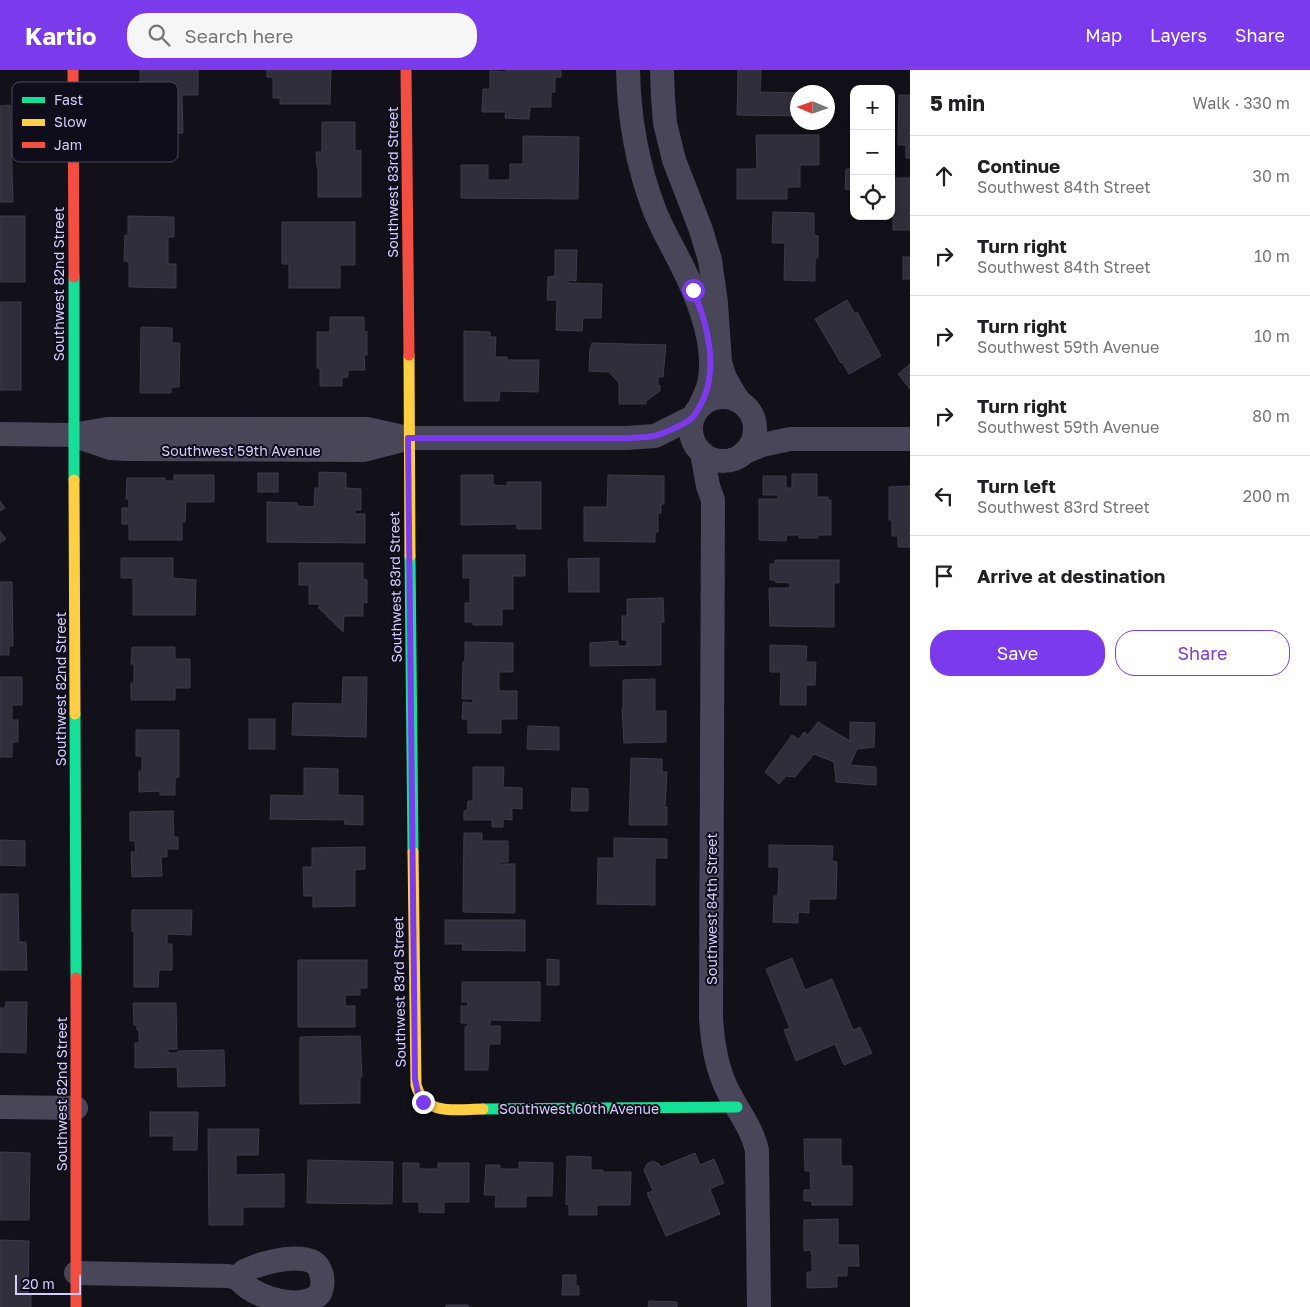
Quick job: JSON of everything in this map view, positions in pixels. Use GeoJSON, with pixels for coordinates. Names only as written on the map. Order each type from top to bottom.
{"type":"FeatureCollection","features":[{"type":"Feature","properties":{"kind":"street","name":"Southwest 83rd Street"},"geometry":{"type":"LineString","coordinates":[[406,70],[415,1079],[418,1093],[423,1102]]}},
{"type":"Feature","properties":{"kind":"street"},"geometry":{"type":"LineString","coordinates":[[628,70],[636,148],[645,183],[661,226],[684,269],[704,319],[710,354],[710,370],[708,385],[691,428],[693,439],[700,451],[710,458],[720,461],[729,460],[762,445],[790,439],[910,439]]}},
{"type":"Feature","properties":{"kind":"street"},"geometry":{"type":"LineString","coordinates":[[662,70],[662,97],[665,123],[674,160],[701,230],[710,260],[716,303],[720,362],[725,378],[753,417],[755,426],[755,436],[751,445],[741,455]]}},
{"type":"Feature","properties":{"kind":"street","name":"Southwest 82nd Street"},"geometry":{"type":"LineString","coordinates":[[73,162],[76,1307]]}},
{"type":"Feature","properties":{"kind":"street"},"geometry":{"type":"LineString","coordinates":[[697,412],[708,400],[728,397],[743,404],[769,426],[790,439]]}},
{"type":"Feature","properties":{"kind":"street","name":"Southwest 59th Avenue"},"geometry":{"type":"LineString","coordinates":[[655,436],[697,412]]}},
{"type":"Feature","properties":{"kind":"street","name":"Southwest 59th Avenue"},"geometry":{"type":"LineString","coordinates":[[0,434],[73,435],[107,428],[368,429],[408,438],[611,438],[655,436],[700,451]]}},
{"type":"Feature","properties":{"kind":"street","name":"Southwest 84th Street"},"geometry":{"type":"LineString","coordinates":[[700,451],[713,500],[711,1001],[715,1053],[725,1084],[754,1137],[758,1158],[759,1307]]}},
{"type":"Feature","properties":{"kind":"street","name":"Southwest 84th Street"},"geometry":{"type":"LineString","coordinates":[[713,500],[723,480],[741,455]]}},
{"type":"Feature","properties":{"kind":"street","name":"Southwest 60th Avenue"},"geometry":{"type":"LineString","coordinates":[[423,1102],[442,1109],[737,1107]]}},
{"type":"Feature","properties":{"kind":"street"},"geometry":{"type":"LineString","coordinates":[[0,1107],[76,1108]]}},
{"type":"Feature","properties":{"kind":"street"},"geometry":{"type":"LineString","coordinates":[[76,1273],[238,1277]]}},
{"type":"Feature","properties":{"kind":"building"},"geometry":{"type":"Polygon","coordinates":[[[140,70],[198,70],[198,95],[182,95],[183,133],[178,133],[178,82],[140,82],[140,70]]]}},
{"type":"Feature","properties":{"kind":"building"},"geometry":{"type":"Polygon","coordinates":[[[267,70],[331,70],[330,104],[280,104],[280,98],[273,98],[273,77],[267,77],[267,70]]]}},
{"type":"Feature","properties":{"kind":"building"},"geometry":{"type":"Polygon","coordinates":[[[506,70],[561,70],[561,77],[555,77],[555,92],[551,92],[551,107],[530,107],[529,119],[505,118],[506,112],[482,112],[483,89],[490,89],[490,71],[506,72],[506,70]]]}},
{"type":"Feature","properties":{"kind":"building"},"geometry":{"type":"Polygon","coordinates":[[[738,70],[761,70],[760,92],[790,93],[790,116],[737,115],[738,70]]]}},
{"type":"Feature","properties":{"kind":"building"},"geometry":{"type":"Polygon","coordinates":[[[899,95],[910,95],[910,158],[906,158],[906,145],[898,145],[899,95]]]}},
{"type":"Feature","properties":{"kind":"building"},"geometry":{"type":"Polygon","coordinates":[[[10,105],[13,202],[0,202],[0,106],[10,105]]]}},
{"type":"Feature","properties":{"kind":"building"},"geometry":{"type":"Polygon","coordinates":[[[322,122],[355,122],[355,151],[361,150],[361,197],[318,197],[316,152],[322,152],[322,122]]]}},
{"type":"Feature","properties":{"kind":"building"},"geometry":{"type":"Polygon","coordinates":[[[756,135],[819,135],[819,165],[800,165],[800,187],[787,187],[787,199],[737,199],[737,169],[757,169],[756,135]]]}},
{"type":"Feature","properties":{"kind":"building"},"geometry":{"type":"Polygon","coordinates":[[[523,136],[579,137],[578,199],[461,198],[461,165],[488,165],[488,180],[510,180],[510,164],[523,164],[523,136]]]}},
{"type":"Feature","properties":{"kind":"building"},"geometry":{"type":"Polygon","coordinates":[[[846,169],[850,169],[850,190],[845,189],[846,169]]]}},
{"type":"Feature","properties":{"kind":"building"},"geometry":{"type":"Polygon","coordinates":[[[895,178],[910,178],[910,230],[893,230],[893,220],[895,220],[895,178]]]}},
{"type":"Feature","properties":{"kind":"building"},"geometry":{"type":"Polygon","coordinates":[[[773,212],[814,213],[814,235],[818,236],[818,258],[815,258],[815,281],[784,280],[785,243],[772,243],[773,212]]]}},
{"type":"Feature","properties":{"kind":"building"},"geometry":{"type":"Polygon","coordinates":[[[0,216],[25,216],[25,282],[0,282],[0,216]]]}},
{"type":"Feature","properties":{"kind":"building"},"geometry":{"type":"Polygon","coordinates":[[[128,216],[174,217],[174,237],[168,237],[168,264],[176,264],[176,288],[129,287],[129,262],[124,261],[125,235],[128,235],[128,216]]]}},
{"type":"Feature","properties":{"kind":"building"},"geometry":{"type":"Polygon","coordinates":[[[282,222],[355,222],[355,265],[340,265],[340,288],[289,288],[289,264],[282,264],[282,222]]]}},
{"type":"Feature","properties":{"kind":"building"},"geometry":{"type":"Polygon","coordinates":[[[555,250],[577,250],[576,281],[568,280],[568,283],[602,284],[601,318],[583,318],[582,331],[556,330],[557,300],[547,300],[548,277],[555,276],[555,250]]]}},
{"type":"Feature","properties":{"kind":"building"},"geometry":{"type":"Polygon","coordinates":[[[903,257],[910,257],[910,279],[903,279],[903,257]]]}},
{"type":"Feature","properties":{"kind":"building"},"geometry":{"type":"Polygon","coordinates":[[[847,300],[855,314],[857,312],[881,356],[849,374],[815,319],[847,300]]]}},
{"type":"Feature","properties":{"kind":"building"},"geometry":{"type":"Polygon","coordinates":[[[0,302],[21,302],[21,390],[0,390],[0,302]]]}},
{"type":"Feature","properties":{"kind":"building"},"geometry":{"type":"Polygon","coordinates":[[[330,317],[364,317],[364,332],[367,331],[367,355],[364,355],[365,370],[348,370],[348,377],[342,378],[342,386],[320,386],[320,368],[317,368],[317,332],[330,332],[330,317]]]}},
{"type":"Feature","properties":{"kind":"building"},"geometry":{"type":"Polygon","coordinates":[[[141,327],[172,328],[172,343],[180,343],[179,387],[171,387],[171,393],[140,393],[141,327]]]}},
{"type":"Feature","properties":{"kind":"building"},"geometry":{"type":"Polygon","coordinates":[[[464,331],[490,332],[490,337],[496,337],[495,357],[507,357],[507,360],[539,360],[538,392],[500,391],[499,401],[464,401],[464,331]]]}},
{"type":"Feature","properties":{"kind":"building"},"geometry":{"type":"Polygon","coordinates":[[[592,343],[666,345],[663,377],[658,377],[660,391],[646,401],[646,404],[619,404],[619,383],[609,372],[589,371],[592,343]]]}},
{"type":"Feature","properties":{"kind":"building"},"geometry":{"type":"Polygon","coordinates":[[[910,364],[910,389],[898,374],[910,364]]]}},
{"type":"Feature","properties":{"kind":"building"},"geometry":{"type":"Polygon","coordinates":[[[319,472],[346,473],[346,488],[361,489],[361,510],[355,510],[355,514],[365,514],[365,543],[267,542],[267,502],[297,503],[297,506],[314,507],[315,488],[319,488],[319,472]]]}},
{"type":"Feature","properties":{"kind":"building"},"geometry":{"type":"Polygon","coordinates":[[[258,473],[278,473],[278,492],[258,492],[258,473]]]}},
{"type":"Feature","properties":{"kind":"building"},"geometry":{"type":"Polygon","coordinates":[[[792,474],[817,474],[817,497],[828,497],[828,500],[831,500],[831,535],[818,535],[818,538],[799,538],[799,535],[787,535],[786,541],[759,540],[759,499],[778,499],[778,495],[763,495],[763,476],[786,476],[786,488],[792,488],[792,474]]]}},
{"type":"Feature","properties":{"kind":"building"},"geometry":{"type":"Polygon","coordinates":[[[174,475],[214,475],[214,502],[186,502],[185,522],[182,522],[182,540],[129,540],[129,524],[122,524],[122,508],[129,508],[129,499],[126,499],[127,478],[165,478],[165,481],[174,481],[174,475]]]}},
{"type":"Feature","properties":{"kind":"building"},"geometry":{"type":"Polygon","coordinates":[[[461,475],[493,475],[493,485],[507,486],[507,482],[541,482],[541,529],[517,529],[517,524],[461,525],[461,475]]]}},
{"type":"Feature","properties":{"kind":"building"},"geometry":{"type":"Polygon","coordinates":[[[608,475],[664,476],[664,504],[661,504],[661,513],[658,513],[658,532],[655,532],[655,542],[584,541],[584,507],[607,507],[608,475]]]}},
{"type":"Feature","properties":{"kind":"building"},"geometry":{"type":"Polygon","coordinates":[[[910,486],[910,547],[898,547],[898,536],[892,536],[892,520],[889,520],[889,487],[910,486]]]}},
{"type":"Feature","properties":{"kind":"building"},"geometry":{"type":"Polygon","coordinates":[[[0,501],[5,508],[0,511],[0,501]]]}},
{"type":"Feature","properties":{"kind":"building"},"geometry":{"type":"Polygon","coordinates":[[[0,531],[6,539],[0,543],[0,531]]]}},
{"type":"Feature","properties":{"kind":"building"},"geometry":{"type":"Polygon","coordinates":[[[463,555],[525,555],[525,576],[513,576],[513,609],[502,609],[502,625],[473,625],[473,622],[465,622],[465,603],[470,603],[470,578],[463,578],[463,555]]]}},
{"type":"Feature","properties":{"kind":"building"},"geometry":{"type":"Polygon","coordinates":[[[121,558],[173,558],[173,578],[196,580],[195,615],[133,615],[133,578],[121,578],[121,558]]]}},
{"type":"Feature","properties":{"kind":"building"},"geometry":{"type":"Polygon","coordinates":[[[599,558],[599,592],[569,592],[568,559],[599,558]]]}},
{"type":"Feature","properties":{"kind":"building"},"geometry":{"type":"Polygon","coordinates":[[[775,560],[839,560],[839,583],[834,583],[834,627],[770,626],[769,588],[790,588],[790,583],[770,580],[770,564],[775,564],[775,560]]]}},
{"type":"Feature","properties":{"kind":"building"},"geometry":{"type":"Polygon","coordinates":[[[299,563],[363,563],[363,579],[367,580],[367,603],[363,602],[363,616],[344,616],[343,632],[318,607],[320,607],[320,604],[309,604],[309,585],[299,585],[299,563]]]}},
{"type":"Feature","properties":{"kind":"building"},"geometry":{"type":"Polygon","coordinates":[[[0,582],[12,582],[13,646],[9,646],[9,655],[0,655],[0,582]]]}},
{"type":"Feature","properties":{"kind":"building"},"geometry":{"type":"Polygon","coordinates":[[[663,598],[664,622],[661,622],[661,665],[590,666],[590,643],[618,641],[618,646],[627,646],[627,640],[622,640],[622,616],[627,616],[627,599],[663,598]]]}},
{"type":"Feature","properties":{"kind":"building"},"geometry":{"type":"Polygon","coordinates":[[[465,642],[513,643],[513,672],[499,672],[499,691],[517,691],[517,719],[501,719],[501,733],[468,733],[468,719],[462,719],[463,702],[473,703],[473,699],[462,699],[465,642]]]}},
{"type":"Feature","properties":{"kind":"building"},"geometry":{"type":"Polygon","coordinates":[[[770,645],[807,646],[806,662],[816,662],[815,685],[806,685],[806,705],[780,705],[781,672],[770,672],[770,645]]]}},
{"type":"Feature","properties":{"kind":"building"},"geometry":{"type":"Polygon","coordinates":[[[132,647],[175,647],[175,659],[190,659],[190,688],[175,688],[175,700],[131,700],[131,683],[134,683],[134,664],[131,664],[132,647]]]}},
{"type":"Feature","properties":{"kind":"building"},"geometry":{"type":"Polygon","coordinates":[[[0,677],[22,677],[22,705],[12,705],[12,720],[18,720],[18,742],[12,742],[12,757],[0,757],[0,677]]]}},
{"type":"Feature","properties":{"kind":"building"},"geometry":{"type":"Polygon","coordinates":[[[343,677],[367,677],[366,737],[292,735],[293,703],[342,704],[343,677]]]}},
{"type":"Feature","properties":{"kind":"building"},"geometry":{"type":"Polygon","coordinates":[[[655,679],[655,711],[666,711],[666,742],[624,743],[623,680],[655,679]]]}},
{"type":"Feature","properties":{"kind":"building"},"geometry":{"type":"Polygon","coordinates":[[[249,719],[275,719],[275,749],[249,749],[249,719]]]}},
{"type":"Feature","properties":{"kind":"building"},"geometry":{"type":"Polygon","coordinates":[[[818,722],[850,741],[850,722],[875,723],[874,747],[857,749],[850,765],[876,767],[876,785],[836,782],[834,762],[814,754],[795,777],[786,776],[779,784],[765,772],[792,735],[799,739],[804,732],[808,735],[818,722]]]}},
{"type":"Feature","properties":{"kind":"building"},"geometry":{"type":"Polygon","coordinates":[[[528,726],[559,727],[559,750],[527,749],[528,726]]]}},
{"type":"Feature","properties":{"kind":"building"},"geometry":{"type":"Polygon","coordinates":[[[136,730],[179,730],[179,777],[175,778],[175,795],[160,795],[160,791],[139,792],[139,771],[142,771],[142,756],[136,756],[136,730]]]}},
{"type":"Feature","properties":{"kind":"building"},"geometry":{"type":"Polygon","coordinates":[[[631,758],[662,759],[662,772],[667,772],[665,808],[667,807],[667,825],[629,825],[631,758]]]}},
{"type":"Feature","properties":{"kind":"building"},"geometry":{"type":"Polygon","coordinates":[[[473,767],[504,767],[503,787],[522,788],[522,809],[512,808],[512,820],[503,819],[503,827],[492,827],[492,820],[464,820],[464,811],[467,811],[468,801],[473,801],[473,767]]]}},
{"type":"Feature","properties":{"kind":"building"},"geometry":{"type":"Polygon","coordinates":[[[304,768],[338,769],[338,795],[363,796],[363,825],[344,824],[345,820],[270,819],[271,795],[304,796],[304,768]]]}},
{"type":"Feature","properties":{"kind":"building"},"geometry":{"type":"Polygon","coordinates":[[[572,788],[588,789],[588,811],[571,811],[572,788]]]}},
{"type":"Feature","properties":{"kind":"building"},"geometry":{"type":"Polygon","coordinates":[[[173,811],[174,837],[178,837],[178,849],[167,849],[167,857],[161,857],[162,876],[132,877],[131,852],[136,852],[135,841],[130,841],[130,812],[173,811]]]}},
{"type":"Feature","properties":{"kind":"building"},"geometry":{"type":"Polygon","coordinates":[[[464,833],[482,833],[482,841],[508,841],[508,862],[499,862],[499,864],[515,864],[515,913],[463,912],[464,833]]]}},
{"type":"Feature","properties":{"kind":"building"},"geometry":{"type":"Polygon","coordinates":[[[614,838],[667,839],[667,858],[655,858],[655,905],[597,904],[598,858],[614,858],[614,838]]]}},
{"type":"Feature","properties":{"kind":"building"},"geometry":{"type":"Polygon","coordinates":[[[0,840],[25,841],[25,866],[0,865],[0,840]]]}},
{"type":"Feature","properties":{"kind":"building"},"geometry":{"type":"Polygon","coordinates":[[[769,845],[833,846],[832,861],[837,862],[836,899],[809,899],[809,913],[798,912],[798,923],[773,922],[774,896],[778,896],[779,867],[769,867],[769,845]]]}},
{"type":"Feature","properties":{"kind":"building"},"geometry":{"type":"Polygon","coordinates":[[[365,847],[365,869],[355,870],[355,906],[313,907],[313,896],[304,896],[303,867],[312,867],[312,848],[365,847]]]}},
{"type":"Feature","properties":{"kind":"building"},"geometry":{"type":"Polygon","coordinates":[[[0,894],[18,894],[19,942],[26,942],[27,970],[0,970],[0,894]]]}},
{"type":"Feature","properties":{"kind":"building"},"geometry":{"type":"Polygon","coordinates":[[[132,910],[192,910],[191,935],[167,934],[167,944],[172,944],[172,970],[159,970],[158,987],[134,987],[132,910]]]}},
{"type":"Feature","properties":{"kind":"building"},"geometry":{"type":"Polygon","coordinates":[[[445,920],[525,920],[525,951],[462,950],[463,944],[445,944],[445,920]]]}},
{"type":"Feature","properties":{"kind":"building"},"geometry":{"type":"Polygon","coordinates":[[[792,958],[805,990],[832,979],[853,1030],[860,1027],[872,1053],[844,1065],[835,1044],[796,1061],[784,1030],[790,1028],[766,969],[792,958]]]}},
{"type":"Feature","properties":{"kind":"building"},"geometry":{"type":"Polygon","coordinates":[[[547,959],[559,960],[559,985],[547,985],[547,959]]]}},
{"type":"Feature","properties":{"kind":"building"},"geometry":{"type":"Polygon","coordinates":[[[298,960],[367,960],[367,988],[360,988],[360,995],[345,995],[345,1006],[355,1006],[355,1027],[298,1027],[298,960]]]}},
{"type":"Feature","properties":{"kind":"building"},"geometry":{"type":"Polygon","coordinates":[[[462,982],[540,982],[540,1021],[490,1020],[490,1026],[500,1026],[500,1044],[489,1044],[488,1070],[465,1070],[465,1027],[468,1026],[468,1023],[461,1023],[461,1006],[468,1006],[468,1002],[462,1002],[462,982]]]}},
{"type":"Feature","properties":{"kind":"building"},"geometry":{"type":"Polygon","coordinates":[[[6,1002],[27,1002],[26,1053],[0,1052],[0,1008],[5,1008],[6,1002]]]}},
{"type":"Feature","properties":{"kind":"building"},"geometry":{"type":"Polygon","coordinates":[[[133,1003],[176,1003],[177,1049],[168,1049],[168,1053],[224,1050],[225,1086],[178,1087],[177,1067],[135,1068],[135,1043],[139,1043],[139,1030],[137,1030],[137,1025],[134,1025],[133,1003]]]}},
{"type":"Feature","properties":{"kind":"building"},"geometry":{"type":"Polygon","coordinates":[[[360,1036],[362,1077],[360,1077],[360,1103],[300,1104],[300,1037],[360,1036]]]}},
{"type":"Feature","properties":{"kind":"building"},"geometry":{"type":"Polygon","coordinates":[[[150,1112],[198,1112],[197,1150],[173,1150],[174,1136],[150,1136],[150,1112]]]}},
{"type":"Feature","properties":{"kind":"building"},"geometry":{"type":"Polygon","coordinates":[[[208,1129],[259,1129],[258,1155],[236,1155],[236,1175],[284,1174],[284,1207],[243,1207],[243,1225],[209,1225],[208,1129]]]}},
{"type":"Feature","properties":{"kind":"building"},"geometry":{"type":"Polygon","coordinates":[[[804,1139],[841,1139],[841,1166],[852,1166],[852,1205],[812,1205],[812,1201],[804,1201],[804,1190],[811,1190],[810,1171],[805,1171],[804,1139]]]}},
{"type":"Feature","properties":{"kind":"building"},"geometry":{"type":"Polygon","coordinates":[[[0,1152],[30,1153],[29,1220],[0,1220],[0,1152]]]}},
{"type":"Feature","properties":{"kind":"building"},"geometry":{"type":"Polygon","coordinates":[[[695,1153],[700,1165],[714,1159],[724,1183],[710,1189],[720,1214],[666,1236],[647,1193],[653,1191],[644,1170],[647,1164],[653,1161],[661,1167],[695,1153]]]}},
{"type":"Feature","properties":{"kind":"building"},"geometry":{"type":"Polygon","coordinates":[[[567,1156],[591,1157],[591,1170],[631,1172],[630,1205],[597,1205],[597,1215],[569,1215],[569,1205],[566,1204],[567,1156]]]}},
{"type":"Feature","properties":{"kind":"building"},"geometry":{"type":"Polygon","coordinates":[[[308,1160],[393,1162],[392,1204],[307,1203],[308,1160]]]}},
{"type":"Feature","properties":{"kind":"building"},"geometry":{"type":"Polygon","coordinates":[[[519,1162],[553,1163],[552,1196],[526,1196],[526,1207],[495,1207],[496,1195],[484,1195],[486,1165],[500,1165],[500,1169],[519,1169],[519,1162]]]}},
{"type":"Feature","properties":{"kind":"building"},"geometry":{"type":"Polygon","coordinates":[[[403,1163],[419,1163],[419,1169],[438,1169],[438,1163],[469,1163],[469,1202],[444,1202],[444,1213],[419,1212],[419,1202],[403,1202],[403,1163]]]}},
{"type":"Feature","properties":{"kind":"building"},"geometry":{"type":"Polygon","coordinates":[[[838,1219],[838,1245],[858,1245],[859,1266],[847,1266],[847,1276],[837,1276],[837,1287],[807,1288],[807,1272],[812,1272],[812,1254],[811,1250],[804,1251],[804,1220],[838,1219]]]}},
{"type":"Feature","properties":{"kind":"building"},"geometry":{"type":"Polygon","coordinates":[[[0,1240],[29,1241],[28,1295],[31,1295],[31,1307],[0,1307],[0,1240]]]}},
{"type":"Feature","properties":{"kind":"building"},"geometry":{"type":"Polygon","coordinates":[[[563,1275],[576,1275],[576,1286],[579,1286],[579,1295],[562,1295],[563,1275]]]}},
{"type":"Feature","properties":{"kind":"building"},"geometry":{"type":"Polygon","coordinates":[[[649,1301],[677,1302],[677,1307],[648,1307],[649,1301]]]}},
{"type":"Feature","properties":{"kind":"building"},"geometry":{"type":"Polygon","coordinates":[[[446,1305],[468,1305],[469,1307],[446,1307],[446,1305]]]}},
{"type":"Feature","properties":{"kind":"traffic: fast"},"geometry":{"type":"LineString","coordinates":[[74,277],[74,480]]}},
{"type":"Feature","properties":{"kind":"traffic: fast"},"geometry":{"type":"LineString","coordinates":[[410,556],[413,852]]}},
{"type":"Feature","properties":{"kind":"traffic: fast"},"geometry":{"type":"LineString","coordinates":[[75,714],[76,978]]}},
{"type":"Feature","properties":{"kind":"traffic: fast"},"geometry":{"type":"LineString","coordinates":[[483,1109],[737,1107]]}},
{"type":"Feature","properties":{"kind":"traffic: slow"},"geometry":{"type":"LineString","coordinates":[[409,355],[410,556]]}},
{"type":"Feature","properties":{"kind":"traffic: slow"},"geometry":{"type":"LineString","coordinates":[[74,480],[75,714]]}},
{"type":"Feature","properties":{"kind":"traffic: slow"},"geometry":{"type":"LineString","coordinates":[[413,852],[416,1085],[420,1095],[434,1107],[453,1110],[483,1109]]}},
{"type":"Feature","properties":{"kind":"traffic: jam"},"geometry":{"type":"LineString","coordinates":[[73,70],[73,82]]}},
{"type":"Feature","properties":{"kind":"traffic: jam"},"geometry":{"type":"LineString","coordinates":[[406,70],[409,355]]}},
{"type":"Feature","properties":{"kind":"traffic: jam"},"geometry":{"type":"LineString","coordinates":[[73,162],[74,277]]}},
{"type":"Feature","properties":{"kind":"traffic: jam"},"geometry":{"type":"LineString","coordinates":[[76,978],[76,1307]]}},
{"type":"Feature","properties":{"kind":"route"},"geometry":{"type":"LineString","coordinates":[[423,1102],[418,1093],[415,1079],[408,438],[627,438],[655,436],[675,427],[693,417],[700,406],[710,380],[710,354],[704,319],[693,290]]}}]}
